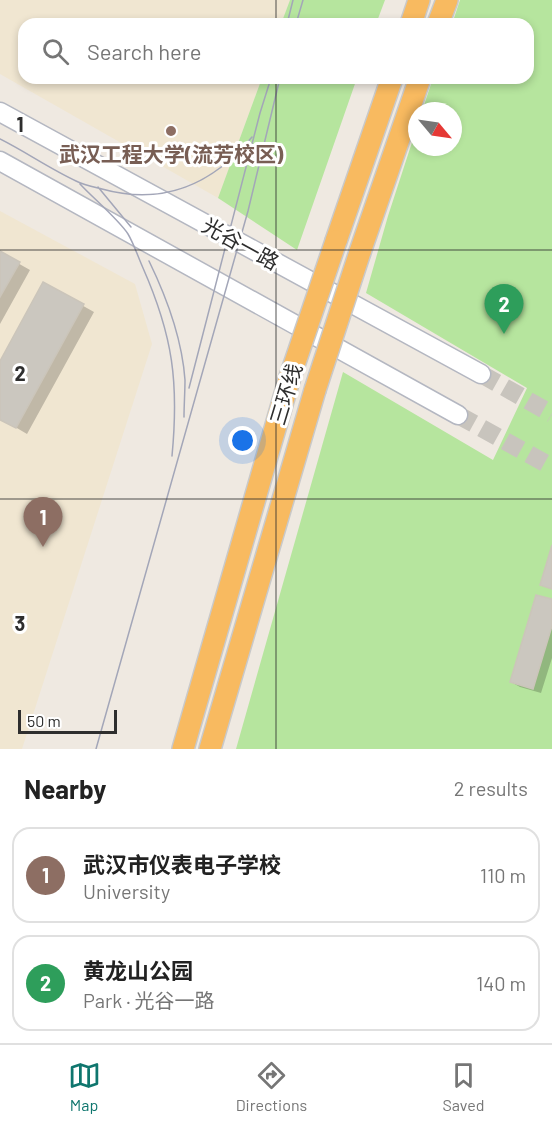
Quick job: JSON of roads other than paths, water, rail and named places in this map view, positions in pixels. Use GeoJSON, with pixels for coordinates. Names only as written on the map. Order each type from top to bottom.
{"type":"FeatureCollection","features":[{"type":"Feature","properties":{"kind":"highway"},"geometry":{"type":"LineString","coordinates":[[413,18],[419,0]]}},
{"type":"Feature","properties":{"kind":"highway"},"geometry":{"type":"LineString","coordinates":[[440,18],[447,0]]}},
{"type":"Feature","properties":{"kind":"highway","name":"三环线"},"geometry":{"type":"LineString","coordinates":[[183,749],[289,380],[390,84]]}},
{"type":"Feature","properties":{"kind":"highway","name":"三环线"},"geometry":{"type":"LineString","coordinates":[[210,749],[315,390],[418,84]]}},
{"type":"Feature","properties":{"kind":"main road","name":"光谷一路"},"geometry":{"type":"LineString","coordinates":[[0,112],[481,374]]}},
{"type":"Feature","properties":{"kind":"main road"},"geometry":{"type":"LineString","coordinates":[[0,161],[458,415]]}},
{"type":"Feature","properties":{"kind":"tunnel"},"geometry":{"type":"LineString","coordinates":[[481,374],[552,414]]}},
{"type":"Feature","properties":{"kind":"tunnel"},"geometry":{"type":"LineString","coordinates":[[458,415],[552,467]]}},
{"type":"Feature","properties":{"kind":"tram line"},"geometry":{"type":"LineString","coordinates":[[288,18],[293,0]]}},
{"type":"Feature","properties":{"kind":"tram line"},"geometry":{"type":"LineString","coordinates":[[298,18],[303,0]]}},
{"type":"Feature","properties":{"kind":"tram line"},"geometry":{"type":"LineString","coordinates":[[189,388],[269,84]]}},
{"type":"Feature","properties":{"kind":"tram line"},"geometry":{"type":"LineString","coordinates":[[96,749],[248,211],[279,84]]}},
{"type":"Feature","properties":{"kind":"tram line"},"geometry":{"type":"LineString","coordinates":[[0,139],[82,184],[124,194],[146,195],[185,187],[203,179],[221,167],[252,137]]}},
{"type":"Feature","properties":{"kind":"tram line"},"geometry":{"type":"LineString","coordinates":[[80,184],[128,234],[161,316],[174,382],[172,456]]}},
{"type":"Feature","properties":{"kind":"tram line"},"geometry":{"type":"LineString","coordinates":[[98,187],[131,227]]}},
{"type":"Feature","properties":{"kind":"tram line"},"geometry":{"type":"LineString","coordinates":[[149,261],[168,304],[181,349],[185,380],[184,417]]}},
{"type":"Feature","properties":{"kind":"place","name":"武汉工程大学(流芳校区)"},"geometry":{"type":"Point","coordinates":[171,131]}},
{"type":"Feature","properties":{"kind":"place","name":"黄龙山公园"},"geometry":{"type":"Point","coordinates":[504,334]}},
{"type":"Feature","properties":{"kind":"place","name":"武汉市仪表电子学校"},"geometry":{"type":"Point","coordinates":[43,547]}}]}
